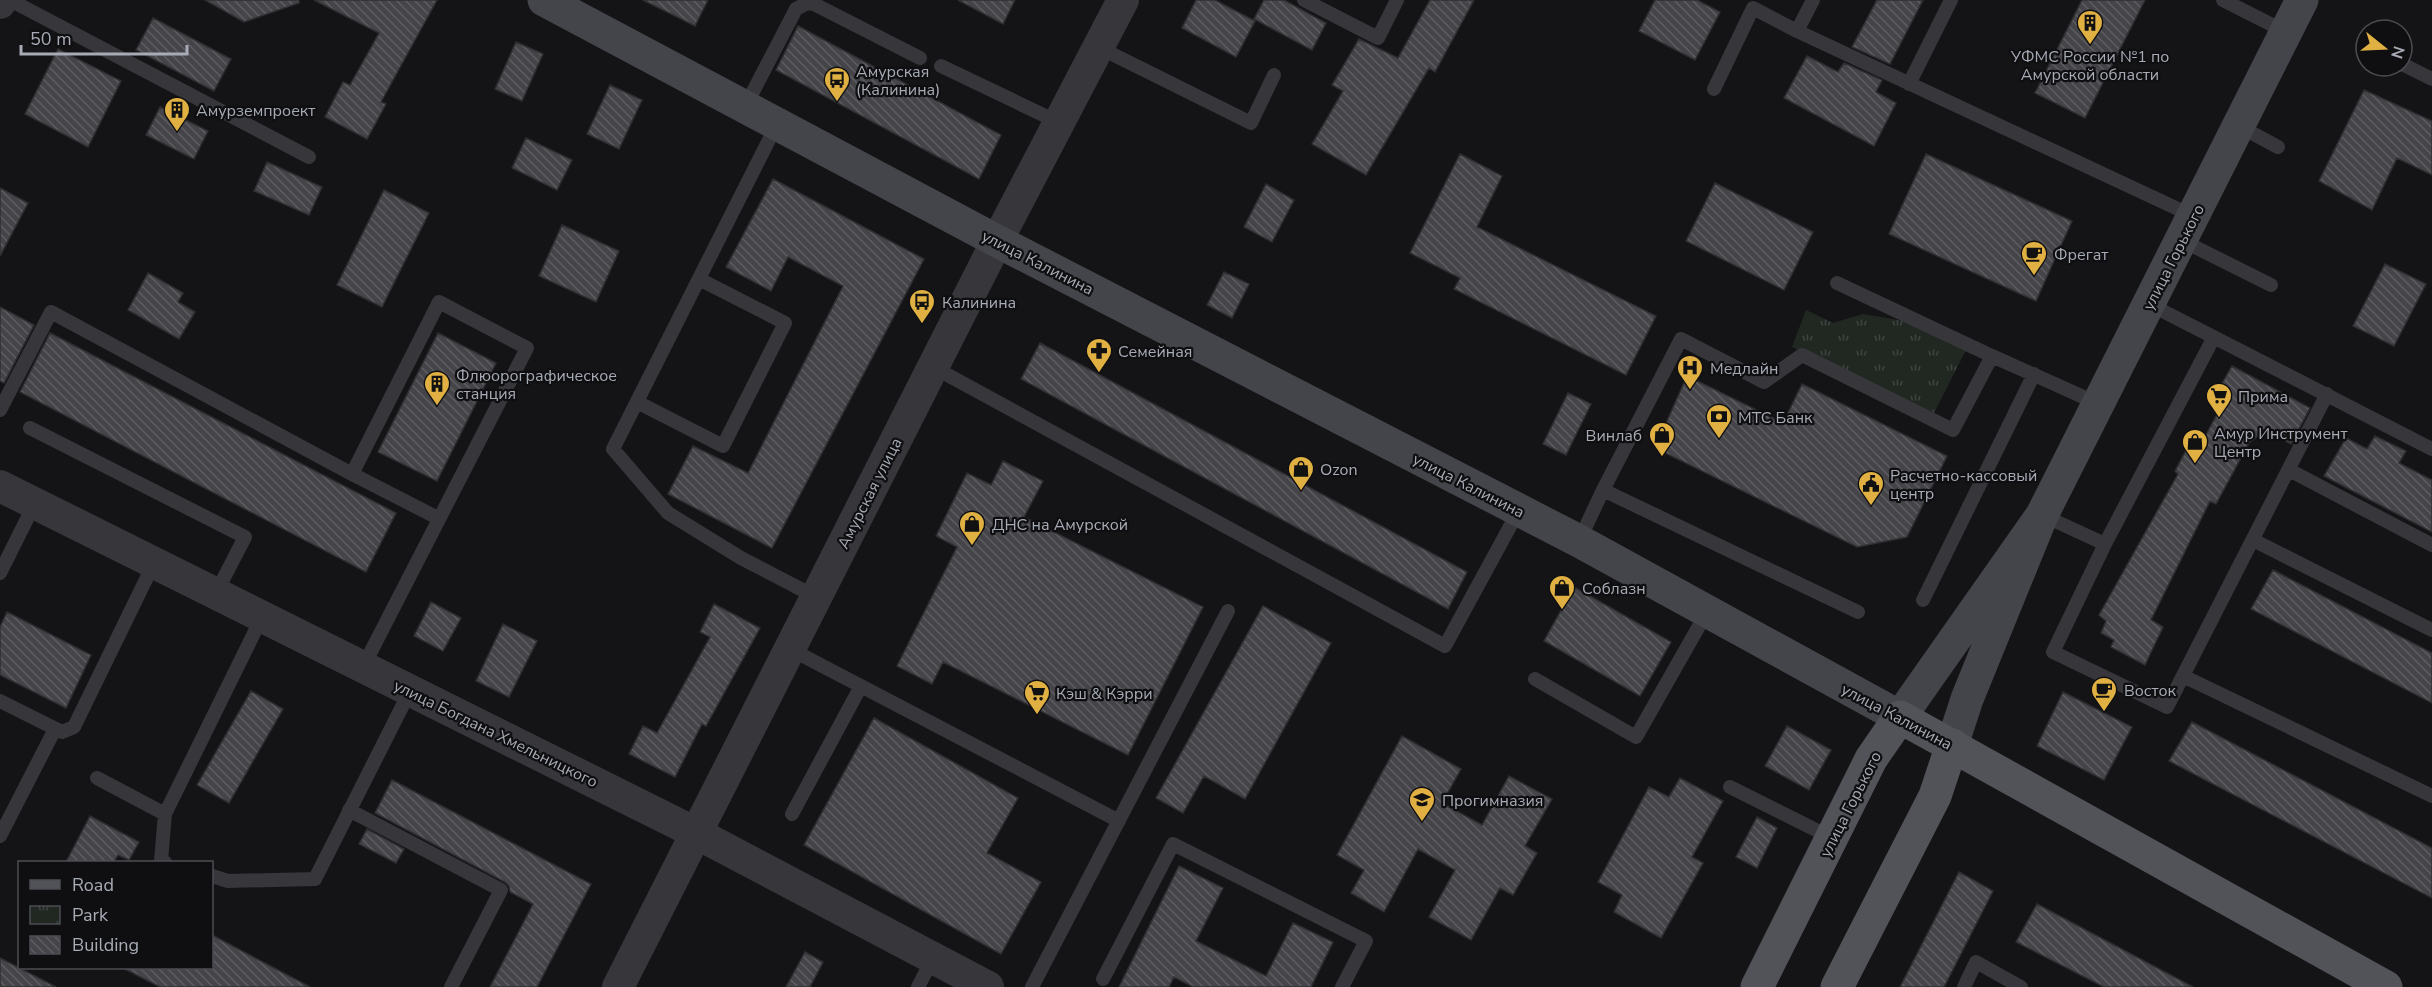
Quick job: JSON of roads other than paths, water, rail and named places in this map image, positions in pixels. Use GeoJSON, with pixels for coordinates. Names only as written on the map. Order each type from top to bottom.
{"type":"FeatureCollection","features":[{"type":"Feature","properties":{"kind":"main road","name":"улица Калинина"},"geometry":{"type":"LineString","coordinates":[[544,0],[998,241],[1579,541],[2386,987]]}},
{"type":"Feature","properties":{"kind":"main road","name":"улица Горького"},"geometry":{"type":"LineString","coordinates":[[1837,987],[1935,796],[1967,699],[2042,514],[2302,0]]}},
{"type":"Feature","properties":{"kind":"main road","name":"улица Горького"},"geometry":{"type":"LineString","coordinates":[[1757,987],[1871,759],[2042,514]]}},
{"type":"Feature","properties":{"kind":"street","name":"Амурская улица"},"geometry":{"type":"LineString","coordinates":[[618,987],[1058,122],[1123,0]]}},
{"type":"Feature","properties":{"kind":"street","name":"улица Богдана Хмельницкого"},"geometry":{"type":"LineString","coordinates":[[0,486],[696,833],[988,987]]}},
{"type":"Feature","properties":{"kind":"lane"},"geometry":{"type":"LineString","coordinates":[[10,0],[309,157]]}},
{"type":"Feature","properties":{"kind":"lane"},"geometry":{"type":"LineString","coordinates":[[1304,0],[1378,38],[1397,0]]}},
{"type":"Feature","properties":{"kind":"lane"},"geometry":{"type":"LineString","coordinates":[[1797,31],[1813,0]]}},
{"type":"Feature","properties":{"kind":"lane"},"geometry":{"type":"LineString","coordinates":[[1909,84],[1951,0]]}},
{"type":"Feature","properties":{"kind":"lane"},"geometry":{"type":"LineString","coordinates":[[2223,0],[2286,32]]}},
{"type":"Feature","properties":{"kind":"lane"},"geometry":{"type":"LineString","coordinates":[[745,107],[795,9],[807,3],[814,4],[920,58]]}},
{"type":"Feature","properties":{"kind":"lane"},"geometry":{"type":"LineString","coordinates":[[1714,89],[1753,8],[1909,84],[2187,228],[2271,285]]}},
{"type":"Feature","properties":{"kind":"lane"},"geometry":{"type":"LineString","coordinates":[[1098,47],[1251,123],[1274,75]]}},
{"type":"Feature","properties":{"kind":"lane"},"geometry":{"type":"LineString","coordinates":[[941,66],[1058,122]]}},
{"type":"Feature","properties":{"kind":"lane"},"geometry":{"type":"LineString","coordinates":[[2414,70],[2432,79]]}},
{"type":"Feature","properties":{"kind":"lane"},"geometry":{"type":"LineString","coordinates":[[777,124],[613,449],[668,513],[741,558],[816,597]]}},
{"type":"Feature","properties":{"kind":"lane"},"geometry":{"type":"LineString","coordinates":[[2239,126],[2278,147]]}},
{"type":"Feature","properties":{"kind":"lane"},"geometry":{"type":"LineString","coordinates":[[637,402],[723,446],[785,323],[699,279]]}},
{"type":"Feature","properties":{"kind":"lane"},"geometry":{"type":"LineString","coordinates":[[1837,282],[2099,404]]}},
{"type":"Feature","properties":{"kind":"lane"},"geometry":{"type":"LineString","coordinates":[[352,474],[439,302],[527,348],[363,667]]}},
{"type":"Feature","properties":{"kind":"lane"},"geometry":{"type":"LineString","coordinates":[[2149,304],[2432,449]]}},
{"type":"Feature","properties":{"kind":"lane"},"geometry":{"type":"LineString","coordinates":[[0,410],[51,312],[438,518]]}},
{"type":"Feature","properties":{"kind":"lane"},"geometry":{"type":"LineString","coordinates":[[2214,337],[2105,544],[2053,652],[2167,707],[2327,394]]}},
{"type":"Feature","properties":{"kind":"lane"},"geometry":{"type":"LineString","coordinates":[[1579,541],[1603,489],[1681,339],[1764,382],[1802,355],[1953,430],[1992,356]]}},
{"type":"Feature","properties":{"kind":"lane"},"geometry":{"type":"LineString","coordinates":[[933,367],[1444,646],[1519,510]]}},
{"type":"Feature","properties":{"kind":"lane"},"geometry":{"type":"LineString","coordinates":[[1923,600],[2034,374]]}},
{"type":"Feature","properties":{"kind":"lane"},"geometry":{"type":"LineString","coordinates":[[30,428],[245,537],[216,593]]}},
{"type":"Feature","properties":{"kind":"lane"},"geometry":{"type":"LineString","coordinates":[[2289,470],[2432,545]]}},
{"type":"Feature","properties":{"kind":"lane"},"geometry":{"type":"LineString","coordinates":[[1603,489],[1858,612]]}},
{"type":"Feature","properties":{"kind":"lane"},"geometry":{"type":"LineString","coordinates":[[0,573],[35,503]]}},
{"type":"Feature","properties":{"kind":"lane"},"geometry":{"type":"LineString","coordinates":[[2042,514],[2105,544]]}},
{"type":"Feature","properties":{"kind":"lane"},"geometry":{"type":"LineString","coordinates":[[2253,540],[2432,630]]}},
{"type":"Feature","properties":{"kind":"lane"},"geometry":{"type":"LineString","coordinates":[[0,701],[62,732],[74,727],[154,562]]}},
{"type":"Feature","properties":{"kind":"lane"},"geometry":{"type":"LineString","coordinates":[[1032,987],[1228,611]]}},
{"type":"Feature","properties":{"kind":"lane"},"geometry":{"type":"LineString","coordinates":[[1535,679],[1636,737],[1707,612]]}},
{"type":"Feature","properties":{"kind":"lane"},"geometry":{"type":"LineString","coordinates":[[161,861],[165,814],[262,617]]}},
{"type":"Feature","properties":{"kind":"lane"},"geometry":{"type":"LineString","coordinates":[[790,649],[1119,821]]}},
{"type":"Feature","properties":{"kind":"lane"},"geometry":{"type":"LineString","coordinates":[[2183,676],[2432,796]]}},
{"type":"Feature","properties":{"kind":"lane"},"geometry":{"type":"LineString","coordinates":[[792,814],[861,686]]}},
{"type":"Feature","properties":{"kind":"lane"},"geometry":{"type":"LineString","coordinates":[[213,876],[228,881],[315,879],[410,691]]}},
{"type":"Feature","properties":{"kind":"lane"},"geometry":{"type":"LineString","coordinates":[[0,836],[55,729]]}},
{"type":"Feature","properties":{"kind":"lane"},"geometry":{"type":"LineString","coordinates":[[97,778],[165,814]]}},
{"type":"Feature","properties":{"kind":"lane"},"geometry":{"type":"LineString","coordinates":[[1730,787],[1832,838]]}},
{"type":"Feature","properties":{"kind":"lane"},"geometry":{"type":"LineString","coordinates":[[349,810],[501,890],[451,987]]}},
{"type":"Feature","properties":{"kind":"lane"},"geometry":{"type":"LineString","coordinates":[[1103,979],[1173,844],[1366,941],[1342,987]]}},
{"type":"Feature","properties":{"kind":"lane"},"geometry":{"type":"LineString","coordinates":[[918,987],[933,958]]}},
{"type":"Feature","properties":{"kind":"lane"},"geometry":{"type":"LineString","coordinates":[[1964,987],[1976,962],[2021,987]]}},
{"type":"Feature","properties":{"kind":"place","name":"УФМС России №1 по Амурской области"},"geometry":{"type":"Point","coordinates":[2090,46]}},
{"type":"Feature","properties":{"kind":"place","name":"Амурская (Калинина)"},"geometry":{"type":"Point","coordinates":[837,103]}},
{"type":"Feature","properties":{"kind":"place","name":"Амурземпроект"},"geometry":{"type":"Point","coordinates":[177,133]}},
{"type":"Feature","properties":{"kind":"place","name":"Фрегат"},"geometry":{"type":"Point","coordinates":[2034,277]}},
{"type":"Feature","properties":{"kind":"place","name":"Калинина"},"geometry":{"type":"Point","coordinates":[922,325]}},
{"type":"Feature","properties":{"kind":"place","name":"Семейная"},"geometry":{"type":"Point","coordinates":[1099,374]}},
{"type":"Feature","properties":{"kind":"place","name":"Медлайн"},"geometry":{"type":"Point","coordinates":[1690,391]}},
{"type":"Feature","properties":{"kind":"place","name":"Флюорографическое станция"},"geometry":{"type":"Point","coordinates":[437,407]}},
{"type":"Feature","properties":{"kind":"place","name":"Прима"},"geometry":{"type":"Point","coordinates":[2219,419]}},
{"type":"Feature","properties":{"kind":"place","name":"МТС Банк"},"geometry":{"type":"Point","coordinates":[1719,440]}},
{"type":"Feature","properties":{"kind":"place","name":"Винлаб"},"geometry":{"type":"Point","coordinates":[1662,458]}},
{"type":"Feature","properties":{"kind":"place","name":"Амур Инструмент Центр"},"geometry":{"type":"Point","coordinates":[2195,465]}},
{"type":"Feature","properties":{"kind":"place","name":"Ozon"},"geometry":{"type":"Point","coordinates":[1301,492]}},
{"type":"Feature","properties":{"kind":"place","name":"Расчетно-кассовый центр"},"geometry":{"type":"Point","coordinates":[1871,507]}},
{"type":"Feature","properties":{"kind":"place","name":"ДНС на Амурской"},"geometry":{"type":"Point","coordinates":[972,547]}},
{"type":"Feature","properties":{"kind":"place","name":"Соблазн"},"geometry":{"type":"Point","coordinates":[1562,611]}},
{"type":"Feature","properties":{"kind":"place","name":"Восток"},"geometry":{"type":"Point","coordinates":[2104,713]}},
{"type":"Feature","properties":{"kind":"place","name":"Кэш & Кэрри"},"geometry":{"type":"Point","coordinates":[1037,716]}},
{"type":"Feature","properties":{"kind":"place","name":"Прогимназия"},"geometry":{"type":"Point","coordinates":[1422,823]}}]}
